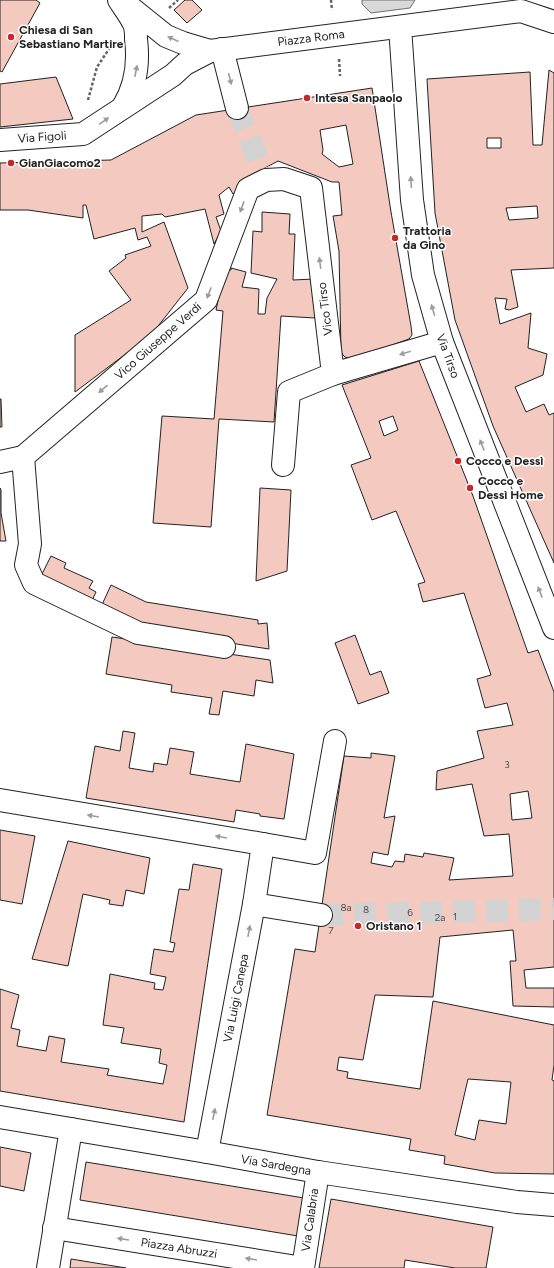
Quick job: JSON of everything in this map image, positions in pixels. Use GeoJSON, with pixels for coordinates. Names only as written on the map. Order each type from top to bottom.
{"type":"FeatureCollection","features":[{"type":"Feature","properties":{"kind":"street","name":"Piazza Roma"},"geometry":{"type":"LineString","coordinates":[[120,0],[140,21],[166,36],[183,43],[216,50]]}},
{"type":"Feature","properties":{"kind":"street","name":"Piazza Roma"},"geometry":{"type":"LineString","coordinates":[[84,134],[173,75],[185,64],[216,50],[400,27],[529,6],[554,22]]}},
{"type":"Feature","properties":{"kind":"street","name":"Piazza Roma"},"geometry":{"type":"LineString","coordinates":[[123,107],[130,95],[137,68],[140,21]]}},
{"type":"Feature","properties":{"kind":"street","name":"Via Tirso"},"geometry":{"type":"LineString","coordinates":[[400,27],[413,207],[423,275],[442,342],[554,628]]}},
{"type":"Feature","properties":{"kind":"street"},"geometry":{"type":"LineString","coordinates":[[216,50],[236,108]]}},
{"type":"Feature","properties":{"kind":"street","name":"Via Figoli"},"geometry":{"type":"LineString","coordinates":[[0,140],[84,134]]}},
{"type":"Feature","properties":{"kind":"street","name":"Vico Tirso"},"geometry":{"type":"LineString","coordinates":[[264,175],[284,179],[311,188],[333,374]]}},
{"type":"Feature","properties":{"kind":"street","name":"Vico Giuseppe Verdi"},"geometry":{"type":"LineString","coordinates":[[0,462],[23,457],[206,300],[248,189],[264,175]]}},
{"type":"Feature","properties":{"kind":"street"},"geometry":{"type":"LineString","coordinates":[[283,465],[289,392],[333,374],[442,342]]}},
{"type":"Feature","properties":{"kind":"street"},"geometry":{"type":"LineString","coordinates":[[23,457],[30,544],[26,564],[34,583],[138,633],[224,647]]}},
{"type":"Feature","properties":{"kind":"street"},"geometry":{"type":"LineString","coordinates":[[0,800],[315,853],[335,741]]}},
{"type":"Feature","properties":{"kind":"street","name":"Via Luigi Canepa"},"geometry":{"type":"LineString","coordinates":[[207,1152],[254,904],[263,844]]}},
{"type":"Feature","properties":{"kind":"street"},"geometry":{"type":"LineString","coordinates":[[254,904],[321,915]]}},
{"type":"Feature","properties":{"kind":"street","name":"Via Sardegna"},"geometry":{"type":"LineString","coordinates":[[0,1117],[318,1172],[517,1202],[554,1204]]}},
{"type":"Feature","properties":{"kind":"street"},"geometry":{"type":"LineString","coordinates":[[48,1268],[71,1129]]}},
{"type":"Feature","properties":{"kind":"street","name":"Via Calabria"},"geometry":{"type":"LineString","coordinates":[[303,1268],[318,1172]]}},
{"type":"Feature","properties":{"kind":"street","name":"Piazza Abruzzi"},"geometry":{"type":"LineString","coordinates":[[54,1228],[303,1268]]}},
{"type":"Feature","properties":{"kind":"path"},"geometry":{"type":"LineString","coordinates":[[87,105],[97,67],[121,31],[140,21],[160,16],[178,0]]}},
{"type":"Feature","properties":{"kind":"shaded area"},"geometry":{"type":"Polygon","coordinates":[[[362,0],[415,0],[410,8],[371,13],[362,4],[362,0]]]}},
{"type":"Feature","properties":{"kind":"building","name":"Chiesa di San Sebastiano Martire"},"geometry":{"type":"Polygon","coordinates":[[[0,0],[36,0],[40,3],[2,72],[0,71],[0,0]]]}},
{"type":"Feature","properties":{"kind":"building"},"geometry":{"type":"Polygon","coordinates":[[[185,0],[192,0],[202,10],[187,23],[174,10],[185,0]]]}},
{"type":"Feature","properties":{"kind":"building"},"geometry":{"type":"Polygon","coordinates":[[[549,70],[554,73],[554,268],[511,270],[518,307],[509,310],[505,309],[507,299],[495,298],[500,324],[531,313],[528,348],[547,354],[543,375],[515,387],[526,412],[544,404],[549,415],[554,413],[554,563],[493,426],[455,320],[435,213],[427,79],[530,72],[533,145],[542,145],[549,70]],[[487,138],[487,148],[501,148],[501,138],[487,138]],[[537,206],[506,208],[509,220],[538,218],[537,206]]]}},
{"type":"Feature","properties":{"kind":"building"},"geometry":{"type":"Polygon","coordinates":[[[56,77],[73,119],[0,127],[0,84],[56,77]]]}},
{"type":"Feature","properties":{"kind":"building"},"geometry":{"type":"Polygon","coordinates":[[[372,88],[391,212],[411,326],[412,335],[409,339],[353,359],[343,355],[341,352],[339,251],[333,216],[342,215],[339,182],[332,182],[278,161],[263,169],[233,194],[229,187],[219,195],[224,214],[216,217],[221,231],[214,244],[205,209],[165,217],[162,214],[142,216],[142,232],[164,222],[188,288],[151,335],[75,392],[75,335],[131,300],[109,271],[126,258],[125,255],[151,246],[147,237],[138,240],[135,228],[94,239],[86,205],[83,205],[83,218],[28,210],[0,210],[0,163],[111,160],[196,115],[372,88]],[[346,125],[320,130],[323,150],[322,154],[339,167],[353,164],[346,125]]]}},
{"type":"Feature","properties":{"kind":"building"},"geometry":{"type":"Polygon","coordinates":[[[262,212],[290,214],[289,234],[295,234],[293,280],[314,279],[315,318],[281,316],[274,422],[219,419],[211,527],[153,523],[162,416],[214,419],[223,311],[216,310],[225,269],[231,270],[231,268],[246,272],[242,287],[259,289],[258,314],[265,314],[267,298],[277,279],[251,273],[253,231],[262,232],[262,212]]]}},
{"type":"Feature","properties":{"kind":"building"},"geometry":{"type":"Polygon","coordinates":[[[419,361],[473,496],[528,653],[538,650],[554,692],[554,967],[524,970],[526,988],[554,988],[554,1007],[513,1006],[510,961],[516,961],[513,930],[440,937],[433,997],[375,995],[363,1060],[339,1057],[337,1070],[348,1072],[347,1078],[420,1089],[433,1001],[554,1025],[554,1065],[552,1080],[554,1081],[554,1174],[495,1173],[444,1164],[445,1156],[409,1150],[411,1139],[267,1115],[295,949],[315,952],[344,756],[371,758],[371,753],[395,756],[384,818],[395,816],[388,855],[373,852],[371,863],[392,867],[395,861],[404,862],[405,854],[423,857],[424,853],[454,858],[449,880],[513,876],[509,834],[484,836],[472,784],[436,790],[437,771],[484,758],[477,731],[513,725],[507,703],[485,708],[477,679],[491,675],[464,593],[423,602],[418,584],[425,582],[396,511],[372,520],[351,465],[371,458],[342,385],[419,361]],[[393,416],[379,421],[384,436],[398,430],[393,416]],[[528,791],[510,794],[512,820],[532,818],[528,791]],[[468,1079],[455,1135],[475,1140],[479,1120],[506,1124],[511,1082],[468,1079]]]}},
{"type":"Feature","properties":{"kind":"building"},"geometry":{"type":"Polygon","coordinates":[[[1,399],[2,427],[0,427],[1,399]]]}},
{"type":"Feature","properties":{"kind":"building"},"geometry":{"type":"Polygon","coordinates":[[[0,488],[1,513],[6,541],[0,541],[0,488]]]}},
{"type":"Feature","properties":{"kind":"building"},"geometry":{"type":"Polygon","coordinates":[[[260,488],[291,490],[287,571],[256,581],[260,488]]]}},
{"type":"Feature","properties":{"kind":"building"},"geometry":{"type":"Polygon","coordinates":[[[51,556],[66,563],[64,568],[93,581],[89,588],[96,592],[90,605],[39,580],[51,556]]]}},
{"type":"Feature","properties":{"kind":"building"},"geometry":{"type":"Polygon","coordinates":[[[111,585],[146,602],[258,620],[258,624],[267,623],[269,649],[139,629],[100,609],[111,585]]]}},
{"type":"Feature","properties":{"kind":"building"},"geometry":{"type":"Polygon","coordinates":[[[355,635],[370,675],[381,671],[389,693],[358,704],[335,643],[355,635]]]}},
{"type":"Feature","properties":{"kind":"building"},"geometry":{"type":"Polygon","coordinates":[[[112,637],[270,660],[273,683],[256,680],[254,696],[223,691],[219,715],[209,714],[212,698],[171,692],[172,685],[106,674],[112,637]]]}},
{"type":"Feature","properties":{"kind":"building"},"geometry":{"type":"Polygon","coordinates":[[[123,731],[135,733],[129,768],[153,772],[154,763],[167,765],[170,748],[194,752],[190,774],[240,782],[246,744],[294,754],[284,819],[260,816],[260,814],[236,810],[234,822],[86,798],[95,746],[120,751],[123,731]]]}},
{"type":"Feature","properties":{"kind":"building"},"geometry":{"type":"Polygon","coordinates":[[[0,830],[35,836],[22,904],[0,900],[0,830]]]}},
{"type":"Feature","properties":{"kind":"building"},"geometry":{"type":"Polygon","coordinates":[[[68,841],[150,858],[144,894],[126,890],[123,906],[109,904],[110,900],[83,894],[68,966],[32,959],[68,841]]]}},
{"type":"Feature","properties":{"kind":"building"},"geometry":{"type":"Polygon","coordinates":[[[193,864],[222,869],[184,1122],[0,1091],[0,989],[19,995],[11,1028],[20,1030],[17,1046],[46,1051],[49,1036],[65,1039],[61,1062],[109,1069],[107,1075],[163,1084],[167,1065],[159,1063],[161,1049],[121,1043],[124,1028],[103,1025],[110,974],[155,983],[154,989],[163,990],[166,977],[150,974],[154,949],[173,952],[175,943],[170,942],[179,889],[189,890],[193,864]]]}},
{"type":"Feature","properties":{"kind":"building"},"geometry":{"type":"Polygon","coordinates":[[[0,1147],[31,1153],[24,1191],[0,1186],[0,1147]]]}},
{"type":"Feature","properties":{"kind":"building"},"geometry":{"type":"Polygon","coordinates":[[[86,1162],[304,1198],[298,1236],[80,1200],[86,1162]]]}},
{"type":"Feature","properties":{"kind":"building"},"geometry":{"type":"Polygon","coordinates":[[[331,1199],[493,1227],[486,1268],[455,1268],[405,1260],[404,1268],[319,1268],[331,1199]]]}},
{"type":"Feature","properties":{"kind":"building"},"geometry":{"type":"Polygon","coordinates":[[[71,1259],[126,1268],[70,1268],[71,1259]]]}},
{"type":"Feature","properties":{"kind":"tunnel"},"geometry":{"type":"LineString","coordinates":[[237,108],[262,170]]}},
{"type":"Feature","properties":{"kind":"tunnel"},"geometry":{"type":"LineString","coordinates":[[321,915],[554,909]]}},
{"type":"Feature","properties":{"kind":"place","name":"Chiesa di San Sebastiano Martire"},"geometry":{"type":"Point","coordinates":[11,37]}},
{"type":"Feature","properties":{"kind":"place","name":"Intesa Sanpaolo"},"geometry":{"type":"Point","coordinates":[307,98]}},
{"type":"Feature","properties":{"kind":"place","name":"GianGiacomo2"},"geometry":{"type":"Point","coordinates":[11,163]}},
{"type":"Feature","properties":{"kind":"place","name":"Trattoria da Gino"},"geometry":{"type":"Point","coordinates":[395,238]}},
{"type":"Feature","properties":{"kind":"place","name":"Cocco e Dessì"},"geometry":{"type":"Point","coordinates":[458,461]}},
{"type":"Feature","properties":{"kind":"place","name":"Cocco e Dessì Home"},"geometry":{"type":"Point","coordinates":[470,488]}},
{"type":"Feature","properties":{"kind":"place","name":"Oristano 1"},"geometry":{"type":"Point","coordinates":[358,926]}}]}
